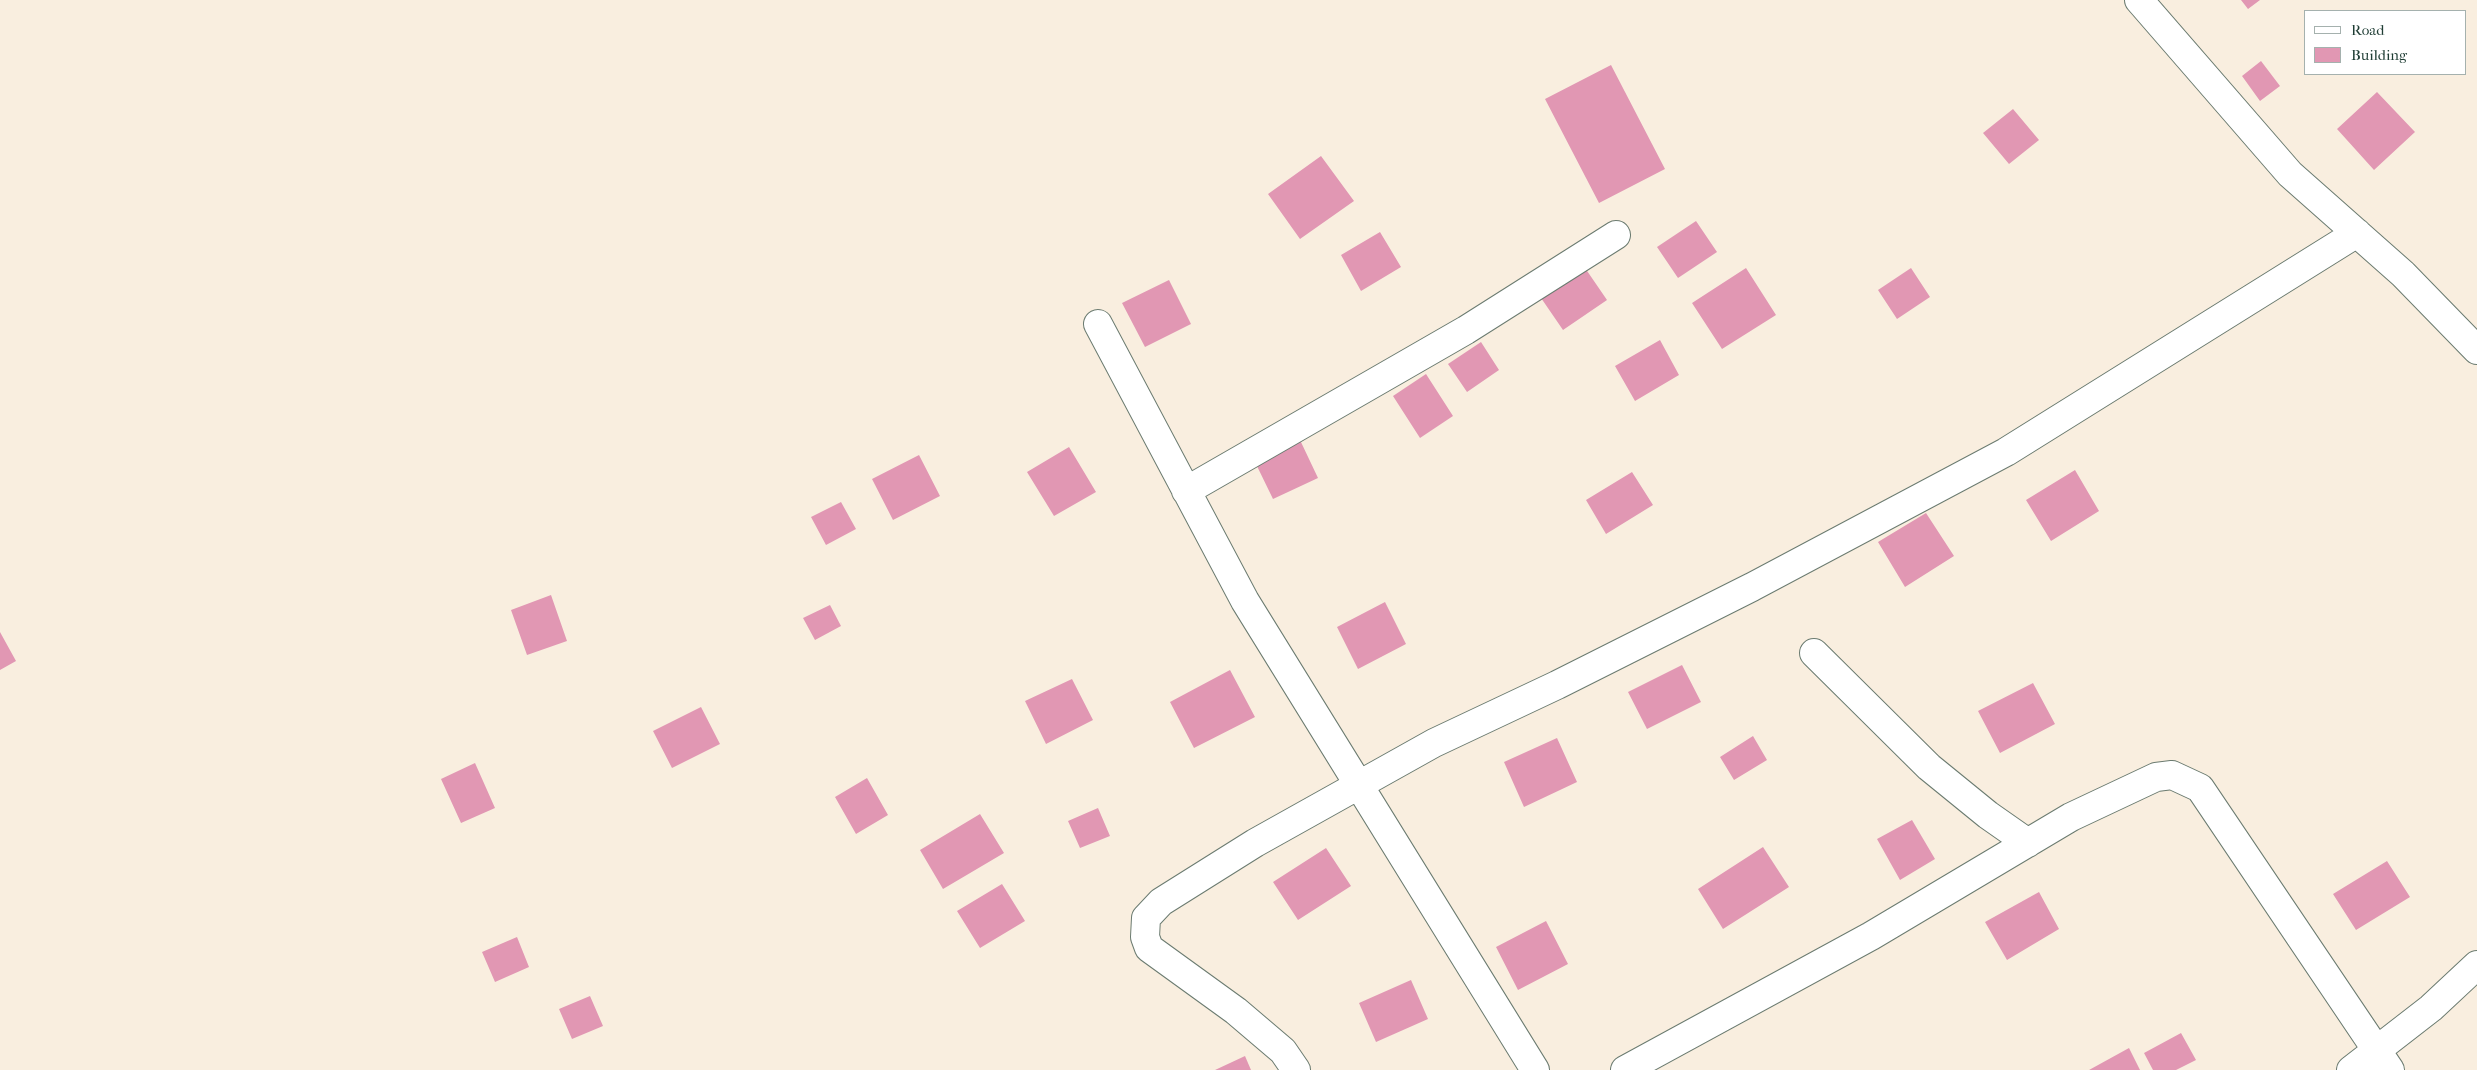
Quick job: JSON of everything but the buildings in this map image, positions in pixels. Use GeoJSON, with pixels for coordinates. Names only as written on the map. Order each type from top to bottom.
{"type":"FeatureCollection","features":[{"type":"Feature","properties":{"kind":"street"},"geometry":{"type":"LineString","coordinates":[[2139,0],[2290,174],[2403,274],[2477,350]]}},
{"type":"Feature","properties":{"kind":"street"},"geometry":{"type":"LineString","coordinates":[[1296,1070],[1283,1051],[1236,1011],[1150,948],[1145,938],[1146,918],[1161,902],[1358,784],[1434,743],[1557,685],[1752,587],[2006,452],[2358,234]]}},
{"type":"Feature","properties":{"kind":"street"},"geometry":{"type":"LineString","coordinates":[[1186,491],[1466,330],[1616,235]]}},
{"type":"Feature","properties":{"kind":"street"},"geometry":{"type":"LineString","coordinates":[[1098,324],[1245,601],[1535,1070]]}},
{"type":"Feature","properties":{"kind":"street"},"geometry":{"type":"LineString","coordinates":[[1814,653],[1929,767],[1988,815],[2028,843]]}},
{"type":"Feature","properties":{"kind":"street"},"geometry":{"type":"LineString","coordinates":[[1624,1070],[1870,936],[2071,817],[2156,777],[2172,775],[2200,788],[2383,1060]]}},
{"type":"Feature","properties":{"kind":"street"},"geometry":{"type":"LineString","coordinates":[[2350,1070],[2383,1060],[2431,1008],[2477,965]]}}]}
